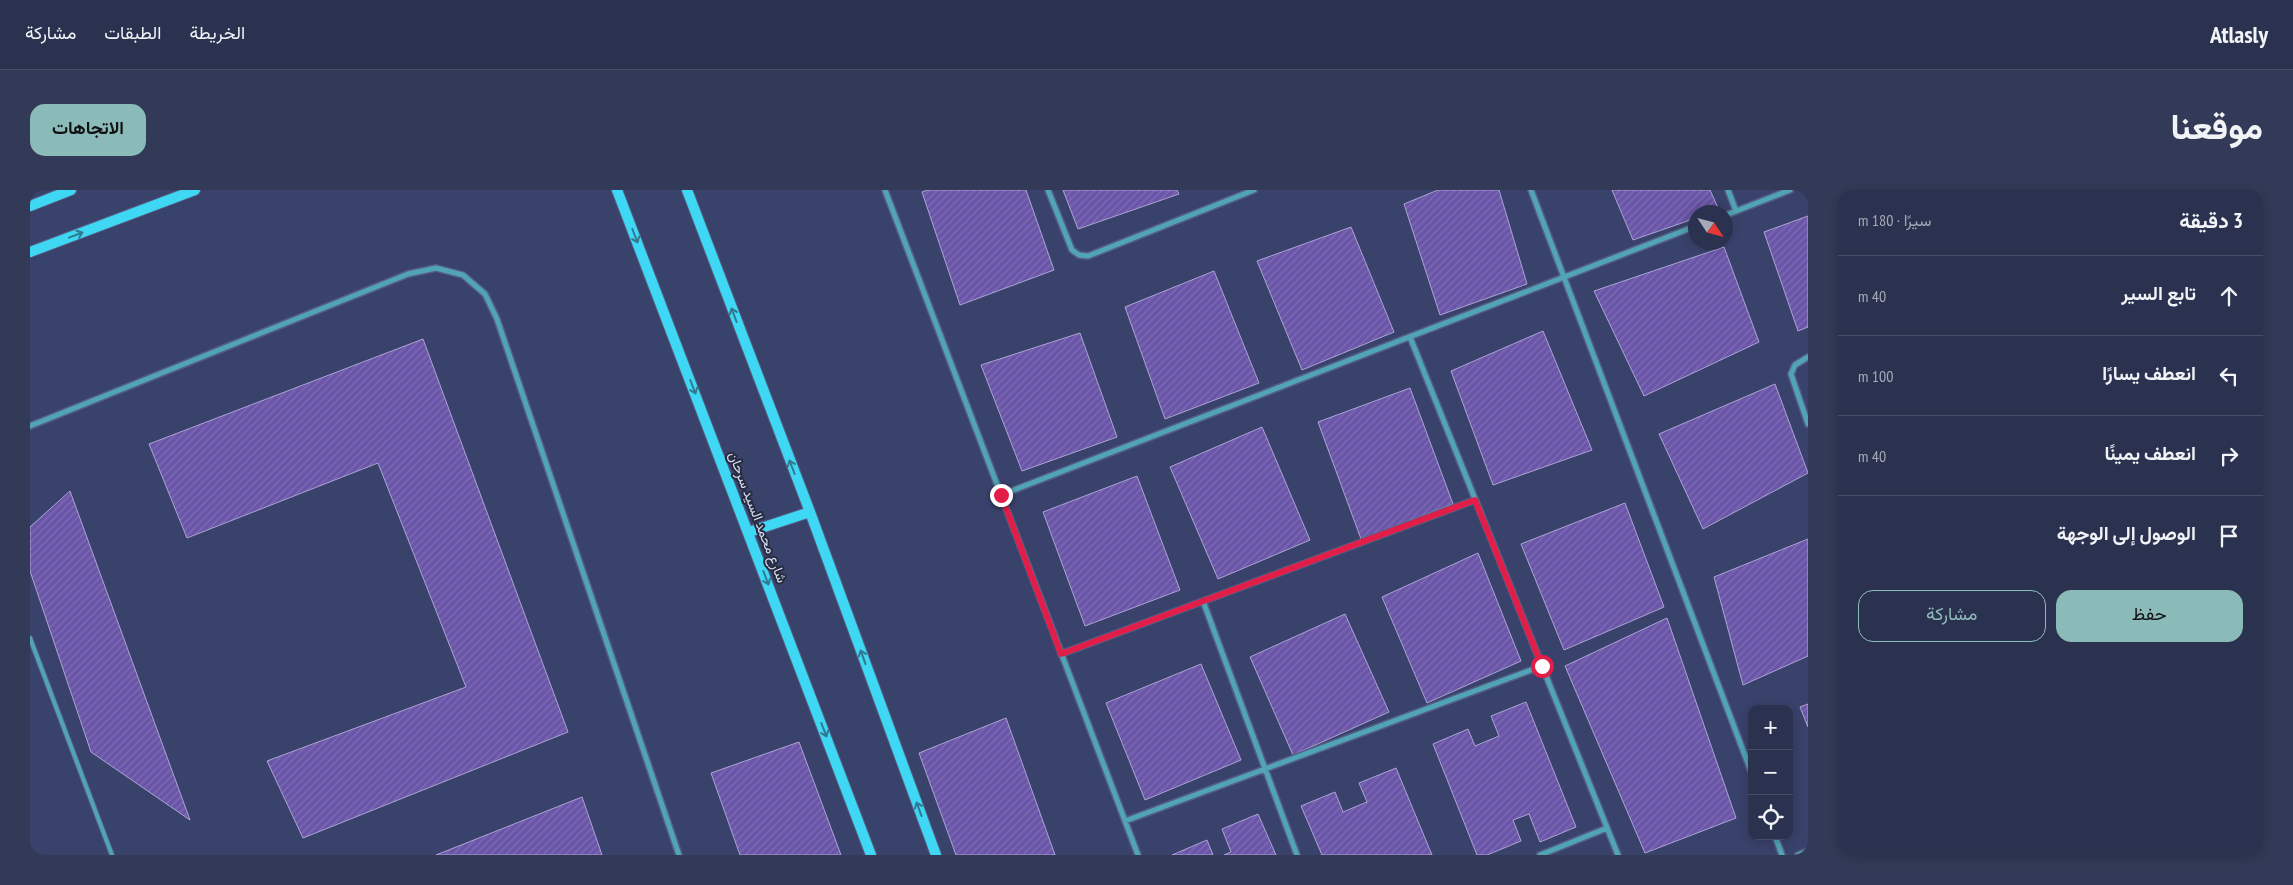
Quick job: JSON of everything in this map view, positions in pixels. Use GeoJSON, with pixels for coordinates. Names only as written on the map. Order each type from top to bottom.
{"type":"FeatureCollection","features":[{"type":"Feature","properties":{"kind":"street"},"geometry":{"type":"LineString","coordinates":[[30,206],[57,193],[71,190]]}},
{"type":"Feature","properties":{"kind":"street"},"geometry":{"type":"LineString","coordinates":[[30,252],[194,190]]}},
{"type":"Feature","properties":{"kind":"street","name":"شارع محمد السيد سرحان"},"geometry":{"type":"LineString","coordinates":[[617,190],[871,855]]}},
{"type":"Feature","properties":{"kind":"street"},"geometry":{"type":"LineString","coordinates":[[687,190],[810,512],[936,855]]}},
{"type":"Feature","properties":{"kind":"street"},"geometry":{"type":"LineString","coordinates":[[885,190],[1138,855]]}},
{"type":"Feature","properties":{"kind":"street"},"geometry":{"type":"LineString","coordinates":[[1048,190],[1072,250],[1079,255],[1088,256],[1254,190]]}},
{"type":"Feature","properties":{"kind":"street"},"geometry":{"type":"LineString","coordinates":[[1531,190],[1748,763]]}},
{"type":"Feature","properties":{"kind":"street"},"geometry":{"type":"LineString","coordinates":[[1728,190],[1736,211]]}},
{"type":"Feature","properties":{"kind":"street"},"geometry":{"type":"LineString","coordinates":[[1733,212],[1790,190]]}},
{"type":"Feature","properties":{"kind":"street"},"geometry":{"type":"LineString","coordinates":[[1001,495],[1688,229]]}},
{"type":"Feature","properties":{"kind":"street"},"geometry":{"type":"LineString","coordinates":[[30,426],[408,274],[436,268],[463,275],[485,294],[497,319],[679,855]]}},
{"type":"Feature","properties":{"kind":"street"},"geometry":{"type":"LineString","coordinates":[[1410,337],[1618,855]]}},
{"type":"Feature","properties":{"kind":"street"},"geometry":{"type":"LineString","coordinates":[[1808,357],[1795,365],[1791,374],[1808,424]]}},
{"type":"Feature","properties":{"kind":"street"},"geometry":{"type":"LineString","coordinates":[[1061,654],[1475,500]]}},
{"type":"Feature","properties":{"kind":"street"},"geometry":{"type":"LineString","coordinates":[[749,532],[810,512]]}},
{"type":"Feature","properties":{"kind":"street"},"geometry":{"type":"LineString","coordinates":[[1203,601],[1297,855]]}},
{"type":"Feature","properties":{"kind":"street"},"geometry":{"type":"LineString","coordinates":[[1125,821],[1542,666]]}},
{"type":"Feature","properties":{"kind":"street"},"geometry":{"type":"LineString","coordinates":[[1540,855],[1607,828]]}},
{"type":"Feature","properties":{"kind":"street"},"geometry":{"type":"LineString","coordinates":[[1776,840],[1782,855]]}},
{"type":"Feature","properties":{"kind":"street"},"geometry":{"type":"LineString","coordinates":[[1798,855],[1808,851]]}},
{"type":"Feature","properties":{"kind":"lane"},"geometry":{"type":"LineString","coordinates":[[30,638],[112,855]]}},
{"type":"Feature","properties":{"kind":"building"},"geometry":{"type":"Polygon","coordinates":[[[928,190],[1026,190],[1054,270],[960,305],[922,192],[928,190]]]}},
{"type":"Feature","properties":{"kind":"building"},"geometry":{"type":"Polygon","coordinates":[[[1063,190],[1177,190],[1179,194],[1078,229],[1063,190]]]}},
{"type":"Feature","properties":{"kind":"building"},"geometry":{"type":"Polygon","coordinates":[[[1438,190],[1499,190],[1527,284],[1440,315],[1404,204],[1438,190]]]}},
{"type":"Feature","properties":{"kind":"building"},"geometry":{"type":"Polygon","coordinates":[[[1612,190],[1710,190],[1717,205],[1688,205],[1688,221],[1633,240],[1612,190]]]}},
{"type":"Feature","properties":{"kind":"building"},"geometry":{"type":"Polygon","coordinates":[[[1808,216],[1808,327],[1798,331],[1764,232],[1808,216]]]}},
{"type":"Feature","properties":{"kind":"building"},"geometry":{"type":"Polygon","coordinates":[[[1351,227],[1394,332],[1302,370],[1257,261],[1351,227]]]}},
{"type":"Feature","properties":{"kind":"building"},"geometry":{"type":"Polygon","coordinates":[[[1715,250],[1725,250],[1759,342],[1644,396],[1594,291],[1715,250]]]}},
{"type":"Feature","properties":{"kind":"building"},"geometry":{"type":"Polygon","coordinates":[[[1214,271],[1259,383],[1165,419],[1125,307],[1214,271]]]}},
{"type":"Feature","properties":{"kind":"building"},"geometry":{"type":"Polygon","coordinates":[[[1543,331],[1592,450],[1493,485],[1451,371],[1543,331]]]}},
{"type":"Feature","properties":{"kind":"building"},"geometry":{"type":"Polygon","coordinates":[[[1080,333],[1117,437],[1022,471],[981,365],[1080,333]]]}},
{"type":"Feature","properties":{"kind":"building"},"geometry":{"type":"Polygon","coordinates":[[[423,339],[568,732],[303,838],[267,761],[466,687],[378,463],[187,538],[149,444],[423,339]]]}},
{"type":"Feature","properties":{"kind":"building"},"geometry":{"type":"Polygon","coordinates":[[[1775,384],[1808,473],[1703,529],[1659,434],[1775,384]]]}},
{"type":"Feature","properties":{"kind":"building"},"geometry":{"type":"Polygon","coordinates":[[[1410,388],[1453,504],[1361,539],[1318,422],[1410,388]]]}},
{"type":"Feature","properties":{"kind":"building"},"geometry":{"type":"Polygon","coordinates":[[[1262,427],[1310,540],[1218,579],[1170,467],[1262,427]]]}},
{"type":"Feature","properties":{"kind":"building"},"geometry":{"type":"Polygon","coordinates":[[[1137,476],[1180,590],[1085,626],[1043,512],[1137,476]]]}},
{"type":"Feature","properties":{"kind":"building"},"geometry":{"type":"Polygon","coordinates":[[[70,491],[190,820],[91,752],[30,571],[30,527],[70,491]]]}},
{"type":"Feature","properties":{"kind":"building"},"geometry":{"type":"Polygon","coordinates":[[[1625,503],[1664,607],[1564,650],[1521,544],[1625,503]]]}},
{"type":"Feature","properties":{"kind":"building"},"geometry":{"type":"Polygon","coordinates":[[[1808,539],[1808,656],[1743,685],[1714,577],[1808,539]]]}},
{"type":"Feature","properties":{"kind":"building"},"geometry":{"type":"Polygon","coordinates":[[[1478,553],[1521,661],[1427,703],[1382,597],[1478,553]]]}},
{"type":"Feature","properties":{"kind":"building"},"geometry":{"type":"Polygon","coordinates":[[[1345,614],[1389,712],[1293,755],[1250,657],[1345,614]]]}},
{"type":"Feature","properties":{"kind":"building"},"geometry":{"type":"Polygon","coordinates":[[[1667,618],[1736,818],[1645,853],[1565,666],[1667,618]]]}},
{"type":"Feature","properties":{"kind":"building"},"geometry":{"type":"Polygon","coordinates":[[[1201,664],[1241,760],[1145,800],[1106,703],[1201,664]]]}},
{"type":"Feature","properties":{"kind":"building"},"geometry":{"type":"Polygon","coordinates":[[[1526,702],[1576,827],[1540,842],[1529,814],[1513,820],[1521,841],[1487,855],[1477,855],[1433,744],[1468,729],[1475,746],[1499,736],[1491,716],[1526,702]]]}},
{"type":"Feature","properties":{"kind":"building"},"geometry":{"type":"Polygon","coordinates":[[[1808,704],[1808,727],[1800,707],[1808,704]]]}},
{"type":"Feature","properties":{"kind":"building"},"geometry":{"type":"Polygon","coordinates":[[[1006,718],[1055,855],[956,855],[919,753],[1006,718]]]}},
{"type":"Feature","properties":{"kind":"building"},"geometry":{"type":"Polygon","coordinates":[[[799,742],[841,855],[740,855],[711,773],[799,742]]]}},
{"type":"Feature","properties":{"kind":"building"},"geometry":{"type":"Polygon","coordinates":[[[1396,768],[1432,855],[1322,855],[1301,806],[1335,792],[1343,812],[1367,802],[1359,783],[1396,768]]]}},
{"type":"Feature","properties":{"kind":"building"},"geometry":{"type":"Polygon","coordinates":[[[582,797],[602,855],[436,855],[582,797]]]}},
{"type":"Feature","properties":{"kind":"building"},"geometry":{"type":"Polygon","coordinates":[[[1258,814],[1276,855],[1224,855],[1231,852],[1222,829],[1258,814]]]}},
{"type":"Feature","properties":{"kind":"building"},"geometry":{"type":"Polygon","coordinates":[[[1207,840],[1213,855],[1172,855],[1207,840]]]}},
{"type":"Feature","properties":{"kind":"route"},"geometry":{"type":"LineString","coordinates":[[1001,495],[1061,654],[1475,500],[1542,666]]}}]}
